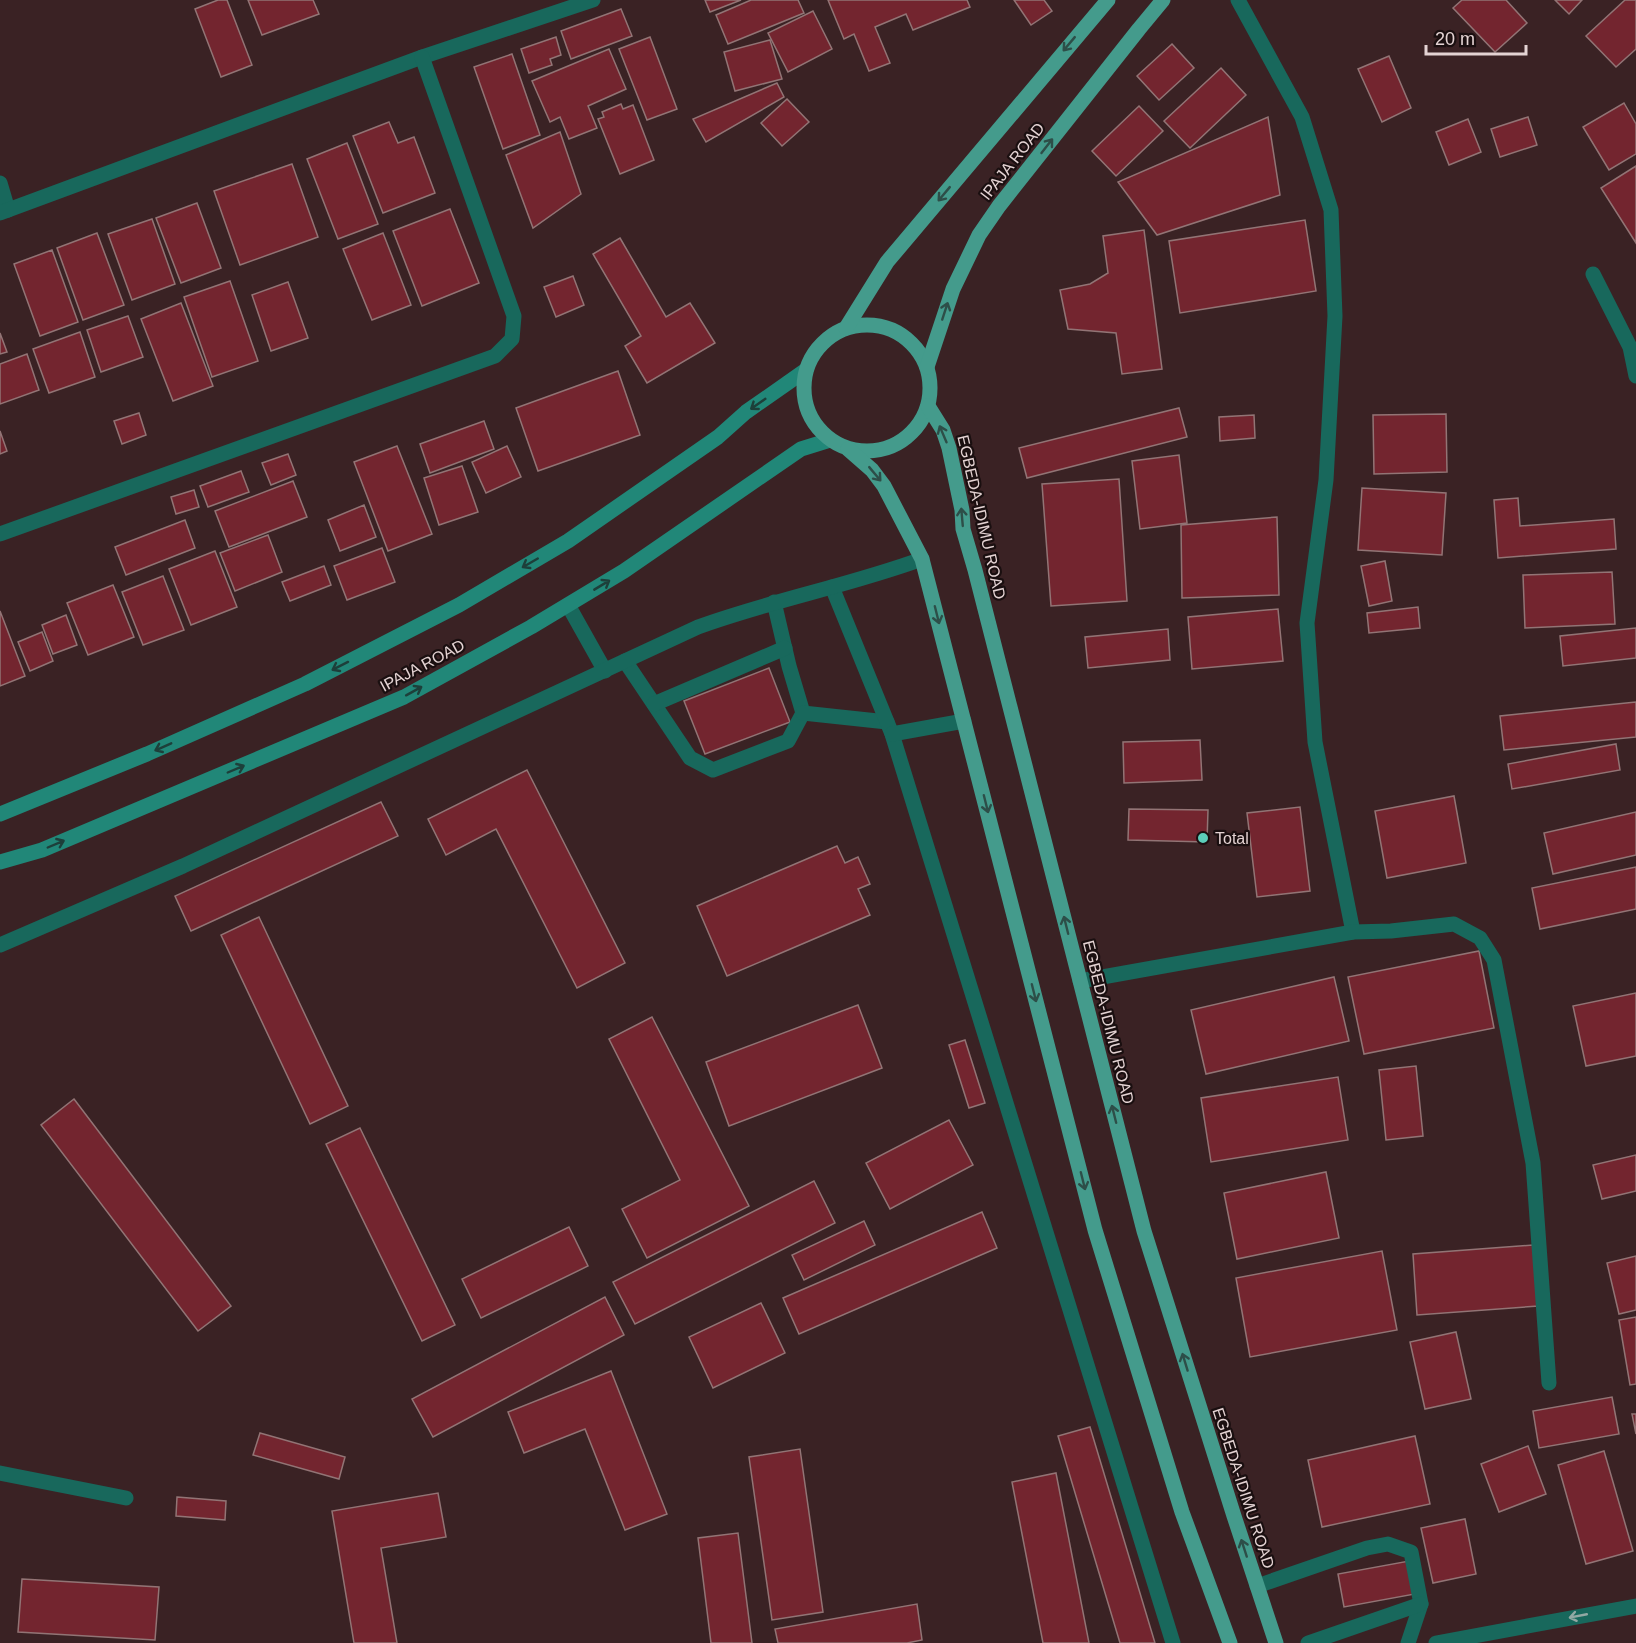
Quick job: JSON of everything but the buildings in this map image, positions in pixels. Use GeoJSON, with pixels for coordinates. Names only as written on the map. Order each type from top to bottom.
{"type":"FeatureCollection","features":[{"type":"Feature","properties":{"kind":"main road","name":"IPAJA ROAD"},"geometry":{"type":"LineString","coordinates":[[846,328],[887,262],[1108,0]]}},
{"type":"Feature","properties":{"kind":"main road","name":"IPAJA ROAD"},"geometry":{"type":"LineString","coordinates":[[927,367],[952,289],[979,235],[1163,0]]}},
{"type":"Feature","properties":{"kind":"main road"},"geometry":{"type":"LineString","coordinates":[[848,449],[868,451],[888,447],[905,438],[919,424],[928,406],[931,386],[927,367],[918,349],[903,336],[885,327],[865,324],[846,328],[828,337],[814,352],[806,370],[803,389],[806,409],[816,426],[830,440],[848,449],[872,470],[884,486],[922,560],[1095,1230],[1182,1512],[1230,1643]]}},
{"type":"Feature","properties":{"kind":"main road"},"geometry":{"type":"LineString","coordinates":[[0,814],[147,754],[305,684],[459,605],[568,541],[718,437],[746,412],[806,370]]}},
{"type":"Feature","properties":{"kind":"main road","name":"EGBEDA-IDIMU ROAD"},"geometry":{"type":"LineString","coordinates":[[928,406],[943,430],[949,448],[962,510],[963,529],[1144,1231],[1276,1643]]}},
{"type":"Feature","properties":{"kind":"main road","name":"IPAJA ROAD"},"geometry":{"type":"LineString","coordinates":[[0,862],[42,850],[404,696],[568,605],[624,571],[801,449],[830,440]]}},
{"type":"Feature","properties":{"kind":"street"},"geometry":{"type":"LineString","coordinates":[[0,183],[4,211],[422,57],[593,0]]}},
{"type":"Feature","properties":{"kind":"street"},"geometry":{"type":"LineString","coordinates":[[1238,0],[1302,117],[1331,210],[1335,316],[1327,468],[1307,623],[1315,742],[1353,932]]}},
{"type":"Feature","properties":{"kind":"street"},"geometry":{"type":"LineString","coordinates":[[0,534],[495,356],[512,339],[514,316],[422,57]]}},
{"type":"Feature","properties":{"kind":"street"},"geometry":{"type":"LineString","coordinates":[[1593,274],[1629,347],[1636,376]]}},
{"type":"Feature","properties":{"kind":"street"},"geometry":{"type":"LineString","coordinates":[[0,945],[183,866],[699,627],[743,611],[883,573],[922,560]]}},
{"type":"Feature","properties":{"kind":"street"},"geometry":{"type":"LineString","coordinates":[[832,587],[890,728],[1173,1643]]}},
{"type":"Feature","properties":{"kind":"street"},"geometry":{"type":"LineString","coordinates":[[625,661],[690,758],[713,770],[788,741],[803,713],[774,602]]}},
{"type":"Feature","properties":{"kind":"street"},"geometry":{"type":"LineString","coordinates":[[568,605],[604,671]]}},
{"type":"Feature","properties":{"kind":"street"},"geometry":{"type":"LineString","coordinates":[[654,704],[785,648]]}},
{"type":"Feature","properties":{"kind":"street"},"geometry":{"type":"LineString","coordinates":[[803,713],[890,728],[964,720]]}},
{"type":"Feature","properties":{"kind":"street"},"geometry":{"type":"LineString","coordinates":[[1080,981],[1353,932],[1391,932],[1454,924],[1480,938],[1494,960],[1533,1163],[1549,1383]]}},
{"type":"Feature","properties":{"kind":"street"},"geometry":{"type":"LineString","coordinates":[[0,1473],[126,1498]]}},
{"type":"Feature","properties":{"kind":"street"},"geometry":{"type":"LineString","coordinates":[[1257,1586],[1367,1548],[1388,1544],[1411,1552],[1421,1604],[1408,1643]]}},
{"type":"Feature","properties":{"kind":"street"},"geometry":{"type":"LineString","coordinates":[[1308,1643],[1421,1604]]}},
{"type":"Feature","properties":{"kind":"street"},"geometry":{"type":"LineString","coordinates":[[1436,1643],[1636,1606]]}},
{"type":"Feature","properties":{"kind":"place","name":"Total"},"geometry":{"type":"Point","coordinates":[1203,838]}}]}
